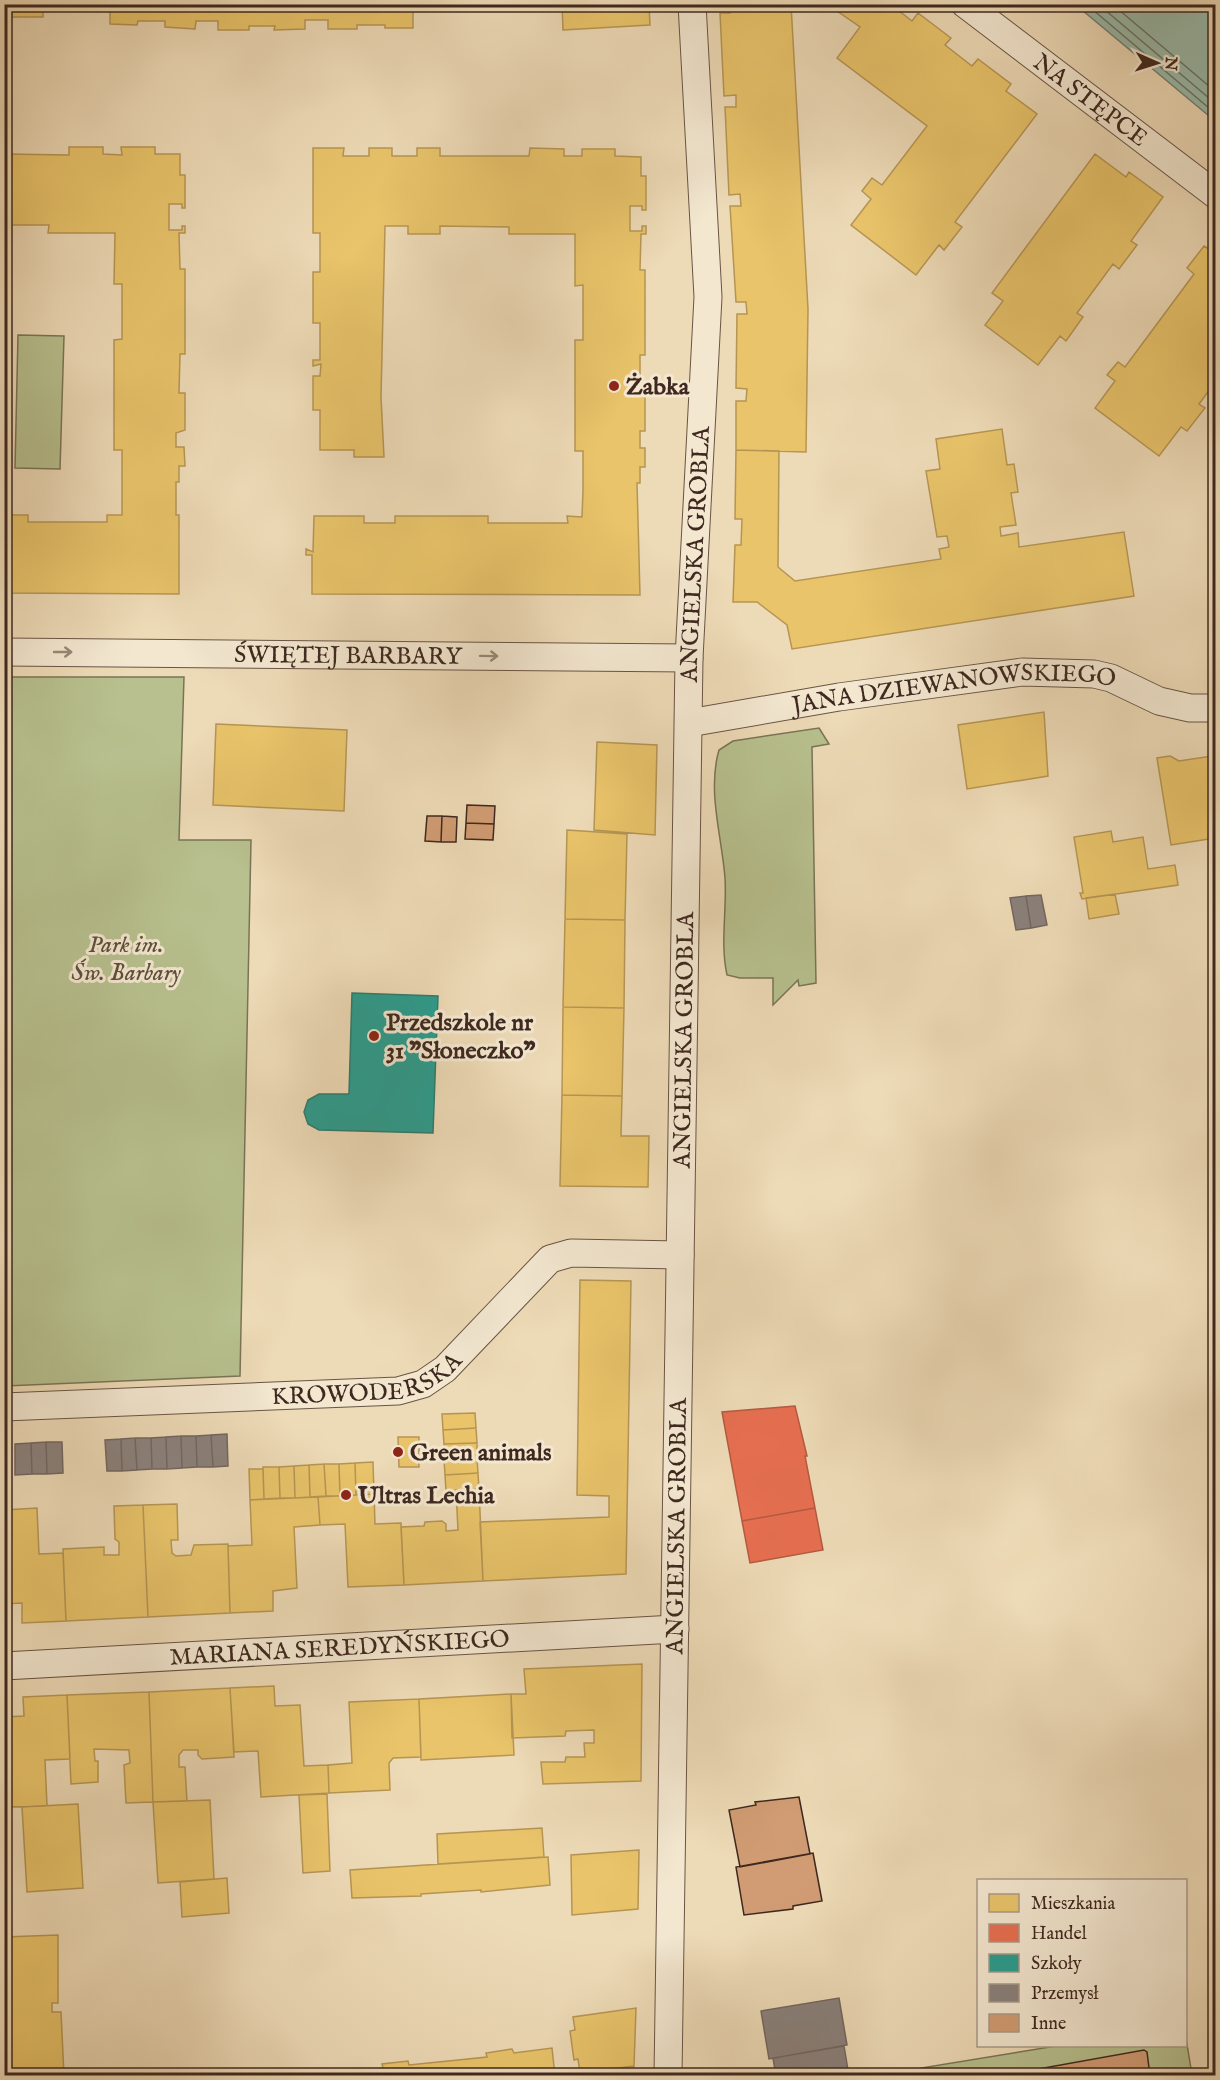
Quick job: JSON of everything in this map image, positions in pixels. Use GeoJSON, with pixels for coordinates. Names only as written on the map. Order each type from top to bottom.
{"type":"FeatureCollection","features":[{"type":"Feature","properties":{"kind":"street","name":"ANGIELSKA GROBLA"},"geometry":{"type":"LineString","coordinates":[[668,2076],[689,658],[708,297],[692,4]]}},
{"type":"Feature","properties":{"kind":"street","name":"NA STĘPCE"},"geometry":{"type":"LineString","coordinates":[[965,4],[1215,195]]}},
{"type":"Feature","properties":{"kind":"street","name":"ŚWIĘTEJ BARBARY"},"geometry":{"type":"LineString","coordinates":[[4,652],[689,658]]}},
{"type":"Feature","properties":{"kind":"street","name":"JANA DZIEWANOWSKIEGO"},"geometry":{"type":"LineString","coordinates":[[689,723],[838,697],[1022,672],[1094,674],[1111,678],[1160,701],[1190,708],[1215,708]]}},
{"type":"Feature","properties":{"kind":"street","name":"KROWODERSKA"},"geometry":{"type":"LineString","coordinates":[[4,1407],[398,1391],[423,1384],[445,1369],[550,1259],[572,1253],[680,1255]]}},
{"type":"Feature","properties":{"kind":"street","name":"MARIANA SEREDYŃSKIEGO"},"geometry":{"type":"LineString","coordinates":[[4,1666],[675,1629]]}},
{"type":"Feature","properties":{"kind":"green space"},"geometry":{"type":"Polygon","coordinates":[[[18,335],[64,336],[60,469],[15,468],[18,335]]]}},
{"type":"Feature","properties":{"kind":"green space","name":"Park im. Św. Barbary"},"geometry":{"type":"Polygon","coordinates":[[[5,677],[184,677],[179,840],[251,840],[240,1376],[5,1386],[5,677]]]}},
{"type":"Feature","properties":{"kind":"green space"},"geometry":{"type":"Polygon","coordinates":[[[819,728],[829,744],[812,747],[816,983],[799,986],[798,980],[773,1005],[773,978],[740,978],[727,975],[724,951],[725,878],[716,814],[714,782],[716,766],[719,750],[733,741],[819,728]]]}},
{"type":"Feature","properties":{"kind":"green space"},"geometry":{"type":"Polygon","coordinates":[[[1187,2044],[1192,2075],[923,2076],[921,2068],[1050,2047],[1187,2047],[1187,2044]]]}},
{"type":"Feature","properties":{"kind":"water"},"geometry":{"type":"Polygon","coordinates":[[[1076,5],[1215,5],[1215,121],[1076,5]]]}},
{"type":"Feature","properties":{"kind":"building: Mieszkania"},"geometry":{"type":"Polygon","coordinates":[[[4,4],[70,4],[70,10],[43,11],[43,17],[12,17],[12,5],[4,4]]]}},
{"type":"Feature","properties":{"kind":"building: Mieszkania"},"geometry":{"type":"Polygon","coordinates":[[[110,4],[413,4],[413,28],[357,25],[357,29],[328,29],[328,20],[305,20],[305,29],[274,30],[275,26],[249,26],[249,30],[218,30],[218,21],[196,21],[195,29],[165,27],[165,21],[138,21],[137,25],[110,24],[110,4]]]}},
{"type":"Feature","properties":{"kind":"building: Mieszkania"},"geometry":{"type":"Polygon","coordinates":[[[562,4],[649,4],[650,25],[563,30],[562,4]]]}},
{"type":"Feature","properties":{"kind":"building: Mieszkania"},"geometry":{"type":"Polygon","coordinates":[[[730,4],[791,4],[808,309],[806,452],[736,450],[736,401],[746,401],[747,389],[736,388],[737,314],[747,314],[746,302],[736,302],[730,206],[741,206],[740,194],[729,195],[725,107],[736,107],[736,95],[724,96],[720,13],[730,13],[730,4]]]}},
{"type":"Feature","properties":{"kind":"building: Mieszkania"},"geometry":{"type":"Polygon","coordinates":[[[834,4],[890,4],[912,21],[918,13],[951,38],[945,45],[972,66],[978,59],[1011,84],[1006,91],[1037,114],[955,222],[962,227],[944,250],[939,245],[916,275],[851,225],[871,199],[862,191],[872,178],[882,185],[927,126],[837,58],[860,27],[831,7],[834,4]]]}},
{"type":"Feature","properties":{"kind":"building: Mieszkania"},"geometry":{"type":"Polygon","coordinates":[[[69,147],[103,147],[103,154],[122,155],[121,147],[155,147],[155,154],[180,154],[180,175],[185,175],[185,208],[182,208],[182,204],[169,204],[169,230],[182,230],[182,226],[185,226],[185,233],[179,233],[180,269],[185,269],[185,354],[180,354],[179,393],[185,393],[185,430],[176,433],[176,447],[184,447],[185,466],[179,466],[179,482],[176,482],[176,515],[179,515],[179,594],[4,593],[4,515],[28,515],[28,522],[107,522],[107,515],[122,515],[122,450],[114,450],[114,340],[122,339],[122,284],[114,284],[115,233],[48,233],[49,225],[4,225],[4,154],[69,155],[69,147]]]}},
{"type":"Feature","properties":{"kind":"building: Mieszkania"},"geometry":{"type":"Polygon","coordinates":[[[313,148],[344,148],[343,156],[369,156],[369,148],[392,148],[392,156],[417,156],[417,148],[440,148],[440,156],[529,156],[530,148],[564,149],[564,156],[582,156],[582,149],[615,149],[615,156],[641,157],[641,176],[646,176],[646,210],[642,210],[642,206],[630,206],[630,231],[642,231],[642,226],[646,226],[646,234],[641,234],[640,270],[645,270],[645,355],[640,355],[640,393],[645,394],[645,431],[640,431],[640,448],[645,448],[645,467],[640,467],[640,483],[637,483],[640,595],[312,594],[312,555],[306,555],[306,549],[313,552],[314,516],[364,516],[364,523],[395,523],[395,516],[488,516],[488,523],[568,523],[567,516],[582,517],[583,490],[583,451],[575,451],[575,340],[583,340],[583,285],[575,286],[575,234],[509,234],[509,227],[440,226],[440,234],[408,234],[408,226],[385,226],[381,397],[384,457],[354,457],[354,450],[320,450],[320,410],[313,410],[313,376],[320,376],[321,364],[313,366],[313,360],[320,360],[320,323],[313,323],[313,272],[320,272],[320,233],[313,233],[313,148]]]}},
{"type":"Feature","properties":{"kind":"building: Mieszkania"},"geometry":{"type":"Polygon","coordinates":[[[1095,154],[1126,177],[1129,172],[1163,197],[1131,241],[1137,245],[1119,269],[1113,264],[1077,313],[1083,317],[1066,341],[1060,336],[1038,365],[985,325],[1003,301],[992,293],[1095,154]]]}},
{"type":"Feature","properties":{"kind":"building: Mieszkania"},"geometry":{"type":"Polygon","coordinates":[[[1204,246],[1212,251],[1216,246],[1216,381],[1199,404],[1205,408],[1187,431],[1181,427],[1159,456],[1095,408],[1115,381],[1107,375],[1118,362],[1125,367],[1194,274],[1187,268],[1204,246]]]}},
{"type":"Feature","properties":{"kind":"building: Mieszkania"},"geometry":{"type":"Polygon","coordinates":[[[1002,429],[1007,465],[1014,464],[1018,492],[1011,493],[1016,525],[1000,527],[1001,536],[1018,533],[1019,547],[1124,532],[1134,596],[792,649],[787,625],[757,602],[733,602],[735,545],[741,545],[742,519],[735,519],[736,450],[779,451],[778,567],[795,581],[941,559],[939,549],[949,547],[947,536],[937,537],[926,471],[940,469],[936,439],[1002,429]]]}},
{"type":"Feature","properties":{"kind":"building: Mieszkania"},"geometry":{"type":"Polygon","coordinates":[[[1044,712],[1048,776],[967,789],[958,725],[1044,712]]]}},
{"type":"Feature","properties":{"kind":"building: Mieszkania"},"geometry":{"type":"Polygon","coordinates":[[[216,724],[347,730],[344,811],[213,805],[216,724]]]}},
{"type":"Feature","properties":{"kind":"building: Mieszkania"},"geometry":{"type":"Polygon","coordinates":[[[597,742],[657,745],[655,835],[594,830],[597,742]]]}},
{"type":"Feature","properties":{"kind":"building: Mieszkania"},"geometry":{"type":"Polygon","coordinates":[[[1170,756],[1179,761],[1212,756],[1216,765],[1215,838],[1171,845],[1157,758],[1170,756]]]}},
{"type":"Feature","properties":{"kind":"building: Mieszkania"},"geometry":{"type":"Polygon","coordinates":[[[567,830],[627,834],[625,920],[565,919],[567,830]]]}},
{"type":"Feature","properties":{"kind":"building: Mieszkania"},"geometry":{"type":"Polygon","coordinates":[[[1111,831],[1113,842],[1143,837],[1148,869],[1175,865],[1178,885],[1082,899],[1074,837],[1111,831]]]}},
{"type":"Feature","properties":{"kind":"building: Mieszkania"},"geometry":{"type":"Polygon","coordinates":[[[1115,894],[1119,914],[1089,919],[1086,898],[1115,894]]]}},
{"type":"Feature","properties":{"kind":"building: Mieszkania"},"geometry":{"type":"Polygon","coordinates":[[[565,919],[625,920],[624,1008],[563,1007],[565,919]]]}},
{"type":"Feature","properties":{"kind":"building: Mieszkania"},"geometry":{"type":"Polygon","coordinates":[[[563,1007],[624,1008],[622,1096],[562,1095],[563,1007]]]}},
{"type":"Feature","properties":{"kind":"building: Mieszkania"},"geometry":{"type":"Polygon","coordinates":[[[562,1095],[622,1096],[621,1136],[649,1136],[648,1187],[560,1186],[562,1095]]]}},
{"type":"Feature","properties":{"kind":"building: Mieszkania"},"geometry":{"type":"Polygon","coordinates":[[[580,1280],[631,1281],[626,1574],[483,1581],[480,1522],[609,1517],[609,1496],[577,1495],[580,1280]]]}},
{"type":"Feature","properties":{"kind":"building: Mieszkania"},"geometry":{"type":"Polygon","coordinates":[[[475,1413],[476,1428],[443,1430],[442,1414],[475,1413]]]}},
{"type":"Feature","properties":{"kind":"building: Mieszkania"},"geometry":{"type":"Polygon","coordinates":[[[476,1428],[477,1443],[444,1444],[443,1430],[476,1428]]]}},
{"type":"Feature","properties":{"kind":"building: Mieszkania"},"geometry":{"type":"Polygon","coordinates":[[[398,1437],[419,1437],[419,1467],[399,1467],[398,1437]]]}},
{"type":"Feature","properties":{"kind":"building: Mieszkania"},"geometry":{"type":"Polygon","coordinates":[[[477,1443],[477,1458],[444,1459],[444,1444],[477,1443]]]}},
{"type":"Feature","properties":{"kind":"building: Mieszkania"},"geometry":{"type":"Polygon","coordinates":[[[477,1458],[478,1473],[445,1475],[444,1459],[477,1458]]]}},
{"type":"Feature","properties":{"kind":"building: Mieszkania"},"geometry":{"type":"Polygon","coordinates":[[[373,1462],[374,1494],[356,1495],[355,1463],[373,1462]]]}},
{"type":"Feature","properties":{"kind":"building: Mieszkania"},"geometry":{"type":"Polygon","coordinates":[[[355,1463],[356,1495],[340,1496],[339,1464],[355,1463]]]}},
{"type":"Feature","properties":{"kind":"building: Mieszkania"},"geometry":{"type":"Polygon","coordinates":[[[324,1464],[339,1464],[340,1496],[326,1496],[324,1464]]]}},
{"type":"Feature","properties":{"kind":"building: Mieszkania"},"geometry":{"type":"Polygon","coordinates":[[[324,1464],[326,1496],[310,1497],[309,1465],[324,1464]]]}},
{"type":"Feature","properties":{"kind":"building: Mieszkania"},"geometry":{"type":"Polygon","coordinates":[[[309,1465],[310,1497],[295,1498],[294,1466],[309,1465]]]}},
{"type":"Feature","properties":{"kind":"building: Mieszkania"},"geometry":{"type":"Polygon","coordinates":[[[294,1466],[295,1498],[280,1498],[279,1467],[294,1466]]]}},
{"type":"Feature","properties":{"kind":"building: Mieszkania"},"geometry":{"type":"Polygon","coordinates":[[[263,1467],[279,1467],[280,1498],[264,1499],[263,1467]]]}},
{"type":"Feature","properties":{"kind":"building: Mieszkania"},"geometry":{"type":"Polygon","coordinates":[[[249,1469],[263,1469],[264,1499],[250,1500],[249,1469]]]}},
{"type":"Feature","properties":{"kind":"building: Mieszkania"},"geometry":{"type":"Polygon","coordinates":[[[478,1473],[479,1489],[446,1491],[445,1475],[478,1473]]]}},
{"type":"Feature","properties":{"kind":"building: Mieszkania"},"geometry":{"type":"Polygon","coordinates":[[[479,1489],[483,1581],[404,1585],[401,1527],[424,1526],[425,1522],[442,1521],[446,1524],[446,1531],[458,1530],[456,1490],[479,1489]]]}},
{"type":"Feature","properties":{"kind":"building: Mieszkania"},"geometry":{"type":"Polygon","coordinates":[[[374,1494],[375,1524],[401,1523],[404,1585],[348,1587],[345,1524],[320,1525],[318,1497],[374,1494]]]}},
{"type":"Feature","properties":{"kind":"building: Mieszkania"},"geometry":{"type":"Polygon","coordinates":[[[318,1497],[320,1525],[294,1527],[297,1588],[273,1591],[273,1611],[230,1613],[228,1546],[252,1545],[250,1500],[318,1497]]]}},
{"type":"Feature","properties":{"kind":"building: Mieszkania"},"geometry":{"type":"Polygon","coordinates":[[[177,1504],[178,1540],[171,1540],[172,1553],[176,1556],[191,1555],[194,1545],[228,1544],[230,1613],[148,1617],[143,1505],[177,1504]]]}},
{"type":"Feature","properties":{"kind":"building: Mieszkania"},"geometry":{"type":"Polygon","coordinates":[[[143,1505],[148,1617],[66,1621],[63,1549],[104,1547],[104,1555],[119,1555],[119,1542],[115,1539],[114,1506],[143,1505]]]}},
{"type":"Feature","properties":{"kind":"building: Mieszkania"},"geometry":{"type":"Polygon","coordinates":[[[37,1508],[39,1554],[63,1553],[66,1621],[22,1623],[22,1603],[4,1604],[4,1510],[37,1508]]]}},
{"type":"Feature","properties":{"kind":"building: Mieszkania"},"geometry":{"type":"Polygon","coordinates":[[[642,1664],[641,1781],[543,1784],[541,1762],[565,1762],[566,1757],[585,1757],[584,1743],[594,1743],[594,1730],[566,1731],[565,1736],[512,1738],[511,1694],[526,1694],[524,1669],[642,1664]]]}},
{"type":"Feature","properties":{"kind":"building: Mieszkania"},"geometry":{"type":"Polygon","coordinates":[[[274,1686],[275,1706],[300,1705],[304,1766],[328,1765],[329,1793],[261,1797],[258,1751],[234,1752],[230,1688],[274,1686]]]}},
{"type":"Feature","properties":{"kind":"building: Mieszkania"},"geometry":{"type":"Polygon","coordinates":[[[230,1688],[234,1757],[202,1759],[198,1755],[198,1750],[183,1750],[179,1755],[179,1767],[185,1767],[187,1801],[153,1802],[149,1692],[230,1688]]]}},
{"type":"Feature","properties":{"kind":"building: Mieszkania"},"geometry":{"type":"Polygon","coordinates":[[[149,1692],[153,1802],[126,1803],[124,1765],[130,1763],[129,1750],[94,1749],[95,1761],[98,1761],[98,1782],[71,1784],[67,1695],[149,1692]]]}},
{"type":"Feature","properties":{"kind":"building: Mieszkania"},"geometry":{"type":"Polygon","coordinates":[[[511,1694],[514,1755],[421,1760],[419,1699],[511,1694]]]}},
{"type":"Feature","properties":{"kind":"building: Mieszkania"},"geometry":{"type":"Polygon","coordinates":[[[67,1695],[70,1759],[45,1760],[47,1806],[4,1807],[4,1717],[24,1716],[23,1697],[67,1695]]]}},
{"type":"Feature","properties":{"kind":"building: Mieszkania"},"geometry":{"type":"Polygon","coordinates":[[[419,1699],[421,1757],[393,1758],[389,1763],[390,1790],[329,1793],[328,1765],[352,1763],[349,1702],[419,1699]]]}},
{"type":"Feature","properties":{"kind":"building: Mieszkania"},"geometry":{"type":"Polygon","coordinates":[[[327,1794],[330,1871],[303,1873],[299,1795],[327,1794]]]}},
{"type":"Feature","properties":{"kind":"building: Mieszkania"},"geometry":{"type":"Polygon","coordinates":[[[210,1800],[214,1879],[158,1883],[153,1802],[210,1800]]]}},
{"type":"Feature","properties":{"kind":"building: Mieszkania"},"geometry":{"type":"Polygon","coordinates":[[[78,1804],[83,1888],[27,1892],[22,1807],[78,1804]]]}},
{"type":"Feature","properties":{"kind":"building: Mieszkania"},"geometry":{"type":"Polygon","coordinates":[[[542,1828],[544,1857],[438,1864],[437,1834],[542,1828]]]}},
{"type":"Feature","properties":{"kind":"building: Mieszkania"},"geometry":{"type":"Polygon","coordinates":[[[639,1850],[638,1909],[572,1915],[571,1855],[639,1850]]]}},
{"type":"Feature","properties":{"kind":"building: Mieszkania"},"geometry":{"type":"Polygon","coordinates":[[[548,1857],[550,1885],[481,1892],[481,1890],[421,1894],[421,1896],[352,1898],[350,1870],[548,1857]]]}},
{"type":"Feature","properties":{"kind":"building: Mieszkania"},"geometry":{"type":"Polygon","coordinates":[[[227,1878],[229,1913],[182,1917],[180,1882],[227,1878]]]}},
{"type":"Feature","properties":{"kind":"building: Mieszkania"},"geometry":{"type":"Polygon","coordinates":[[[58,1935],[58,2003],[52,2003],[52,2012],[61,2012],[64,2076],[4,2076],[4,1937],[58,1935]]]}},
{"type":"Feature","properties":{"kind":"building: Mieszkania"},"geometry":{"type":"Polygon","coordinates":[[[636,2008],[634,2066],[580,2073],[578,2059],[574,2060],[570,2031],[575,2030],[573,2017],[636,2008]]]}},
{"type":"Feature","properties":{"kind":"building: Mieszkania"},"geometry":{"type":"Polygon","coordinates":[[[552,2048],[555,2076],[325,2076],[383,2068],[382,2064],[408,2061],[409,2065],[487,2057],[486,2053],[512,2049],[514,2053],[552,2048]]]}},
{"type":"Feature","properties":{"kind":"building: Mieszkania"},"geometry":{"type":"Polygon","coordinates":[[[634,2066],[634,2076],[566,2076],[566,2075],[634,2066]]]}},
{"type":"Feature","properties":{"kind":"building: Handel"},"geometry":{"type":"Polygon","coordinates":[[[795,1406],[807,1456],[805,1456],[815,1508],[742,1521],[722,1412],[795,1406]]]}},
{"type":"Feature","properties":{"kind":"building: Handel"},"geometry":{"type":"Polygon","coordinates":[[[815,1508],[823,1550],[750,1563],[742,1521],[815,1508]]]}},
{"type":"Feature","properties":{"kind":"building: Szkoły"},"geometry":{"type":"Polygon","coordinates":[[[352,993],[438,996],[433,1133],[319,1130],[308,1124],[304,1112],[308,1100],[319,1094],[349,1094],[352,993]]]}},
{"type":"Feature","properties":{"kind":"building: Przemysł"},"geometry":{"type":"Polygon","coordinates":[[[1041,895],[1047,925],[1031,928],[1026,896],[1041,895]]]}},
{"type":"Feature","properties":{"kind":"building: Przemysł"},"geometry":{"type":"Polygon","coordinates":[[[1026,896],[1031,928],[1016,930],[1010,898],[1026,896]]]}},
{"type":"Feature","properties":{"kind":"building: Przemysł"},"geometry":{"type":"Polygon","coordinates":[[[227,1434],[228,1466],[213,1467],[211,1435],[227,1434]]]}},
{"type":"Feature","properties":{"kind":"building: Przemysł"},"geometry":{"type":"Polygon","coordinates":[[[211,1435],[213,1467],[197,1467],[196,1436],[211,1435]]]}},
{"type":"Feature","properties":{"kind":"building: Przemysł"},"geometry":{"type":"Polygon","coordinates":[[[181,1436],[196,1436],[197,1467],[182,1468],[181,1436]]]}},
{"type":"Feature","properties":{"kind":"building: Przemysł"},"geometry":{"type":"Polygon","coordinates":[[[181,1436],[182,1468],[167,1469],[166,1437],[181,1436]]]}},
{"type":"Feature","properties":{"kind":"building: Przemysł"},"geometry":{"type":"Polygon","coordinates":[[[166,1437],[167,1469],[152,1469],[151,1438],[166,1437]]]}},
{"type":"Feature","properties":{"kind":"building: Przemysł"},"geometry":{"type":"Polygon","coordinates":[[[135,1438],[151,1438],[152,1469],[137,1470],[135,1438]]]}},
{"type":"Feature","properties":{"kind":"building: Przemysł"},"geometry":{"type":"Polygon","coordinates":[[[135,1438],[137,1470],[122,1471],[121,1439],[135,1438]]]}},
{"type":"Feature","properties":{"kind":"building: Przemysł"},"geometry":{"type":"Polygon","coordinates":[[[121,1439],[122,1471],[107,1471],[105,1440],[121,1439]]]}},
{"type":"Feature","properties":{"kind":"building: Przemysł"},"geometry":{"type":"Polygon","coordinates":[[[46,1442],[47,1474],[32,1474],[31,1443],[46,1442]]]}},
{"type":"Feature","properties":{"kind":"building: Przemysł"},"geometry":{"type":"Polygon","coordinates":[[[46,1442],[62,1442],[63,1473],[47,1474],[46,1442]]]}},
{"type":"Feature","properties":{"kind":"building: Przemysł"},"geometry":{"type":"Polygon","coordinates":[[[31,1443],[32,1474],[15,1475],[15,1444],[31,1443]]]}},
{"type":"Feature","properties":{"kind":"building: Przemysł"},"geometry":{"type":"Polygon","coordinates":[[[839,1998],[847,2045],[769,2059],[761,2011],[839,1998]]]}},
{"type":"Feature","properties":{"kind":"building: Przemysł"},"geometry":{"type":"Polygon","coordinates":[[[844,2046],[849,2076],[776,2076],[773,2058],[844,2046]]]}},
{"type":"Feature","properties":{"kind":"building: Inne"},"geometry":{"type":"Polygon","coordinates":[[[467,805],[495,806],[494,824],[466,823],[467,805]]]}},
{"type":"Feature","properties":{"kind":"building: Inne"},"geometry":{"type":"Polygon","coordinates":[[[427,816],[442,816],[441,842],[425,841],[427,816]]]}},
{"type":"Feature","properties":{"kind":"building: Inne"},"geometry":{"type":"Polygon","coordinates":[[[442,816],[457,817],[456,842],[441,842],[442,816]]]}},
{"type":"Feature","properties":{"kind":"building: Inne"},"geometry":{"type":"Polygon","coordinates":[[[466,823],[494,824],[493,840],[465,839],[466,823]]]}},
{"type":"Feature","properties":{"kind":"building: Inne"},"geometry":{"type":"Polygon","coordinates":[[[799,1797],[810,1854],[740,1867],[729,1810],[756,1805],[755,1802],[799,1797]]]}},
{"type":"Feature","properties":{"kind":"building: Inne"},"geometry":{"type":"Polygon","coordinates":[[[813,1853],[822,1901],[793,1906],[793,1909],[744,1915],[736,1867],[813,1853]]]}},
{"type":"Feature","properties":{"kind":"building: Inne"},"geometry":{"type":"Polygon","coordinates":[[[1144,2050],[1147,2052],[1150,2076],[1005,2075],[1144,2050]]]}},
{"type":"Feature","properties":{"kind":"place","name":"Żabka"},"geometry":{"type":"Point","coordinates":[614,386]}},
{"type":"Feature","properties":{"kind":"place","name":"Przedszkole nr 31 \"Słoneczko\""},"geometry":{"type":"Point","coordinates":[374,1036]}},
{"type":"Feature","properties":{"kind":"place","name":"Green animals"},"geometry":{"type":"Point","coordinates":[398,1452]}},
{"type":"Feature","properties":{"kind":"place","name":"Ultras Lechia"},"geometry":{"type":"Point","coordinates":[346,1495]}}]}
